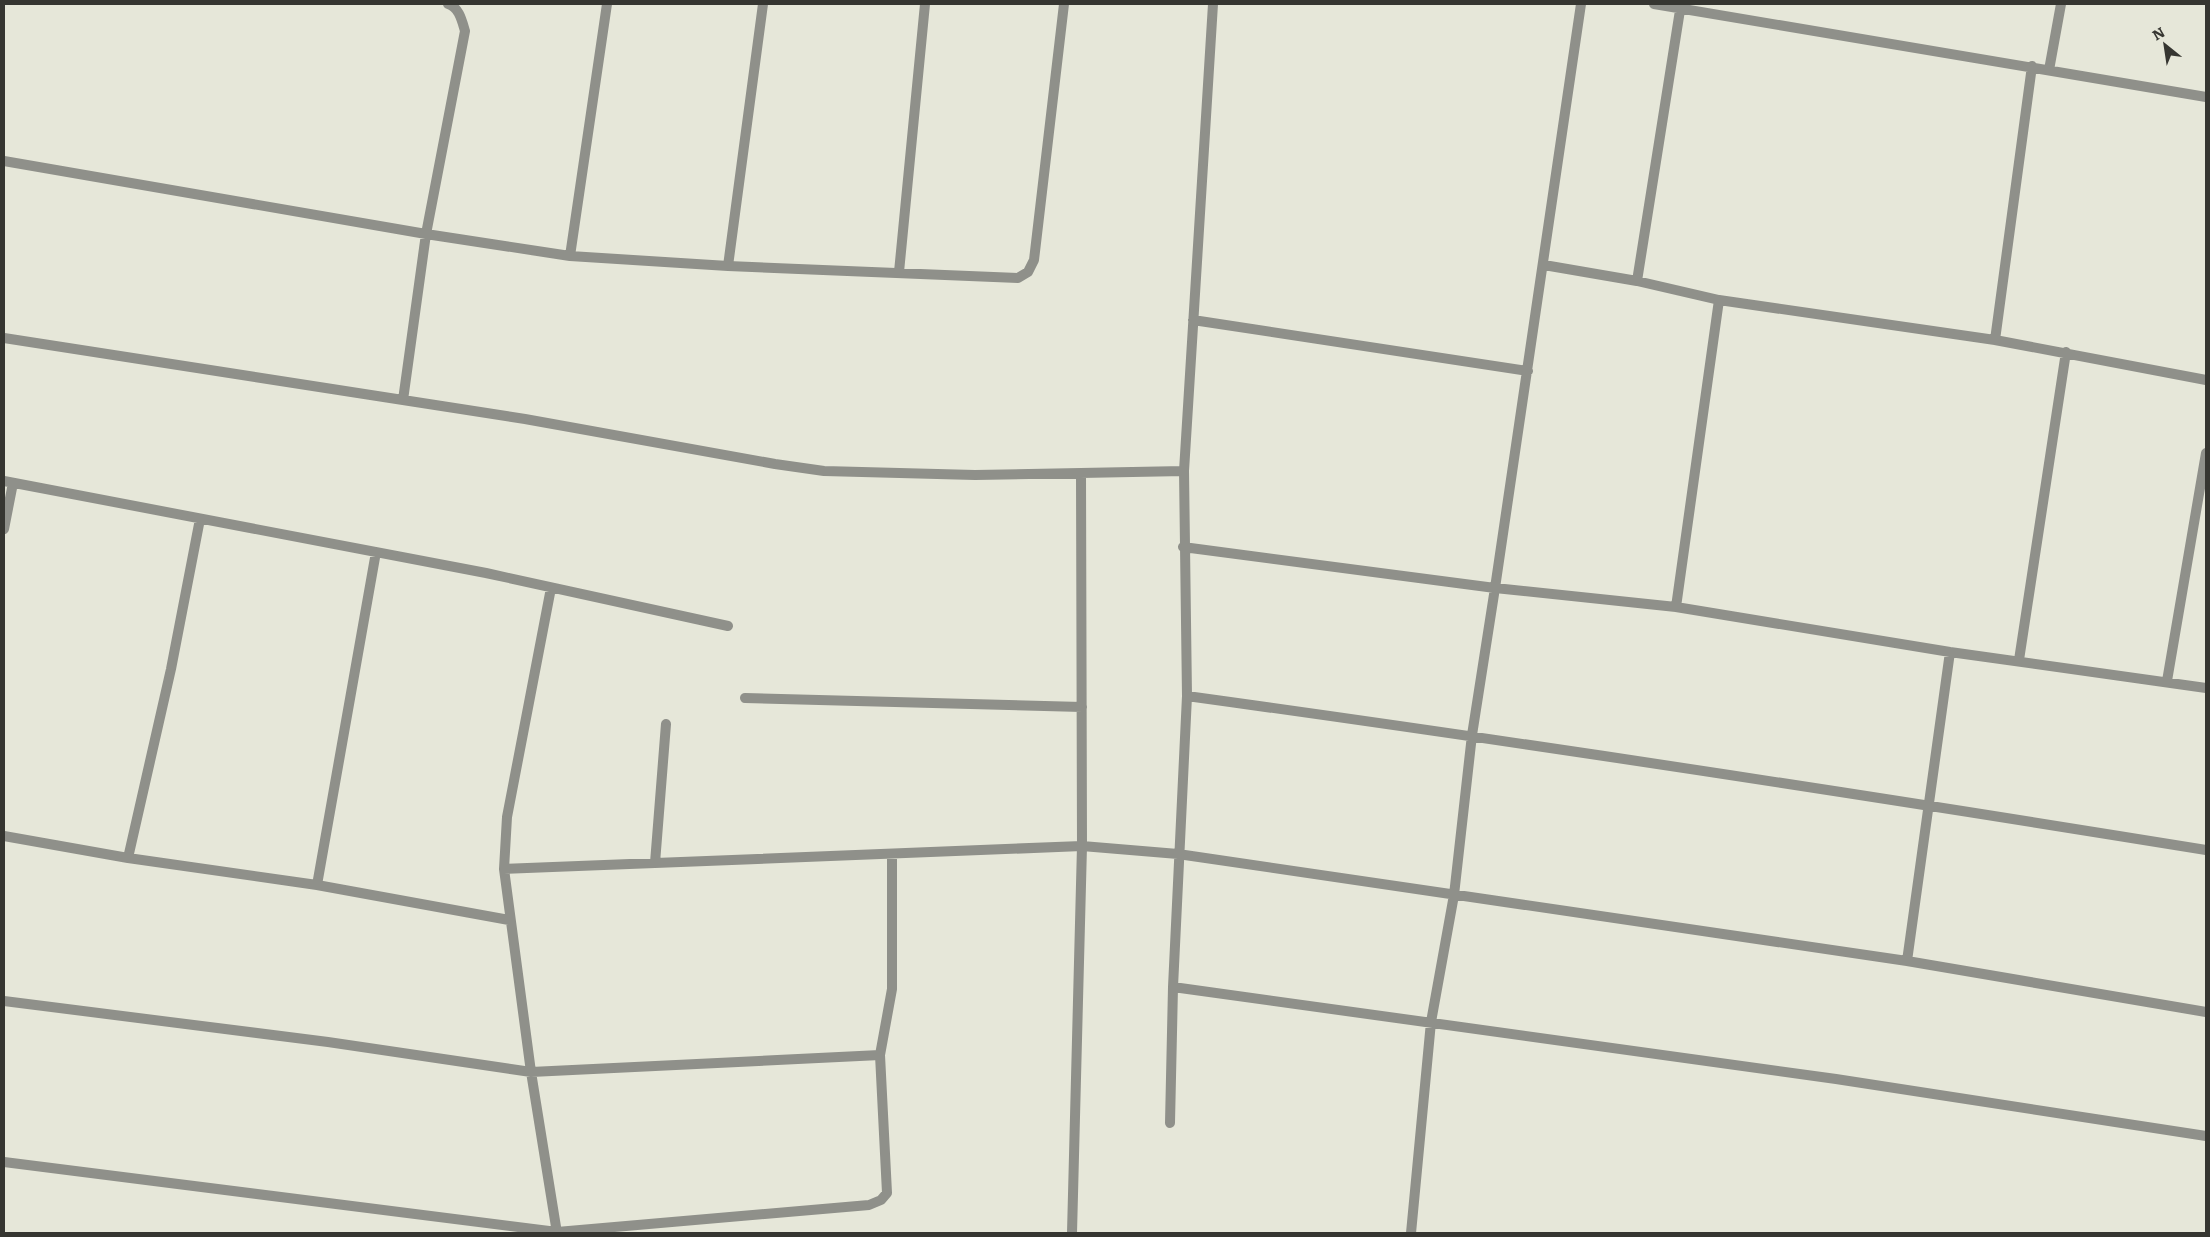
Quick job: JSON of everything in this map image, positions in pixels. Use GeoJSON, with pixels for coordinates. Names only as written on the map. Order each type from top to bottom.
{"type":"FeatureCollection","features":[{"type":"Feature","properties":{"kind":"street"},"geometry":{"type":"LineString","coordinates":[[403,400],[426,234],[465,31],[461,16],[452,5],[448,4]]}},
{"type":"Feature","properties":{"kind":"street"},"geometry":{"type":"LineString","coordinates":[[570,256],[608,4]]}},
{"type":"Feature","properties":{"kind":"street"},"geometry":{"type":"LineString","coordinates":[[728,266],[763,4]]}},
{"type":"Feature","properties":{"kind":"street"},"geometry":{"type":"LineString","coordinates":[[899,272],[925,4]]}},
{"type":"Feature","properties":{"kind":"street"},"geometry":{"type":"LineString","coordinates":[[4,161],[426,234],[570,256],[728,266],[899,272],[1002,279],[1018,278],[1028,272],[1034,260],[1064,4]]}},
{"type":"Feature","properties":{"kind":"street"},"geometry":{"type":"LineString","coordinates":[[1170,1123],[1178,854],[1187,696],[1183,547],[1184,471],[1212,4]]}},
{"type":"Feature","properties":{"kind":"street"},"geometry":{"type":"LineString","coordinates":[[1411,1233],[1431,1022],[1454,895],[1472,735],[1544,265],[1581,4]]}},
{"type":"Feature","properties":{"kind":"street"},"geometry":{"type":"LineString","coordinates":[[1654,4],[1681,6],[2206,97]]}},
{"type":"Feature","properties":{"kind":"street"},"geometry":{"type":"LineString","coordinates":[[2050,70],[2061,4]]}},
{"type":"Feature","properties":{"kind":"street"},"geometry":{"type":"LineString","coordinates":[[1637,281],[1681,6]]}},
{"type":"Feature","properties":{"kind":"street"},"geometry":{"type":"LineString","coordinates":[[1995,340],[2032,66]]}},
{"type":"Feature","properties":{"kind":"street"},"geometry":{"type":"LineString","coordinates":[[1544,265],[1637,281],[1719,300],[1995,340],[2206,380]]}},
{"type":"Feature","properties":{"kind":"street"},"geometry":{"type":"LineString","coordinates":[[1676,607],[1719,300]]}},
{"type":"Feature","properties":{"kind":"street"},"geometry":{"type":"LineString","coordinates":[[1193,320],[1528,371]]}},
{"type":"Feature","properties":{"kind":"street"},"geometry":{"type":"LineString","coordinates":[[4,338],[526,419],[775,464],[824,470],[975,475],[1184,471]]}},
{"type":"Feature","properties":{"kind":"street"},"geometry":{"type":"LineString","coordinates":[[2019,660],[2066,352]]}},
{"type":"Feature","properties":{"kind":"street"},"geometry":{"type":"LineString","coordinates":[[2167,681],[2206,453]]}},
{"type":"Feature","properties":{"kind":"street"},"geometry":{"type":"LineString","coordinates":[[1072,1233],[1082,846],[1081,474]]}},
{"type":"Feature","properties":{"kind":"street"},"geometry":{"type":"LineString","coordinates":[[4,529],[8,482],[376,552],[728,626]]}},
{"type":"Feature","properties":{"kind":"street"},"geometry":{"type":"LineString","coordinates":[[128,858],[171,669],[200,519]]}},
{"type":"Feature","properties":{"kind":"street"},"geometry":{"type":"LineString","coordinates":[[1183,547],[1495,588],[1676,607],[1950,652],[2019,660],[2206,688]]}},
{"type":"Feature","properties":{"kind":"street"},"geometry":{"type":"LineString","coordinates":[[316,885],[376,552]]}},
{"type":"Feature","properties":{"kind":"street"},"geometry":{"type":"LineString","coordinates":[[552,588],[507,817],[504,869],[509,920],[531,1072],[557,1232]]}},
{"type":"Feature","properties":{"kind":"street"},"geometry":{"type":"LineString","coordinates":[[1907,961],[1950,652]]}},
{"type":"Feature","properties":{"kind":"street"},"geometry":{"type":"LineString","coordinates":[[1187,696],[1472,735],[1929,805],[2206,850]]}},
{"type":"Feature","properties":{"kind":"street"},"geometry":{"type":"LineString","coordinates":[[745,698],[1082,707]]}},
{"type":"Feature","properties":{"kind":"street"},"geometry":{"type":"LineString","coordinates":[[655,863],[666,724]]}},
{"type":"Feature","properties":{"kind":"street"},"geometry":{"type":"LineString","coordinates":[[4,836],[128,858],[316,885],[509,920]]}},
{"type":"Feature","properties":{"kind":"street"},"geometry":{"type":"LineString","coordinates":[[504,869],[1082,846],[1178,854],[1907,961],[2206,1012]]}},
{"type":"Feature","properties":{"kind":"street"},"geometry":{"type":"LineString","coordinates":[[4,1162],[557,1232],[869,1204],[881,1200],[887,1192],[880,1055],[892,989],[892,854]]}},
{"type":"Feature","properties":{"kind":"street"},"geometry":{"type":"LineString","coordinates":[[1173,987],[1826,1077],[2206,1136]]}},
{"type":"Feature","properties":{"kind":"street"},"geometry":{"type":"LineString","coordinates":[[4,1001],[328,1042],[531,1072],[880,1055]]}}]}
